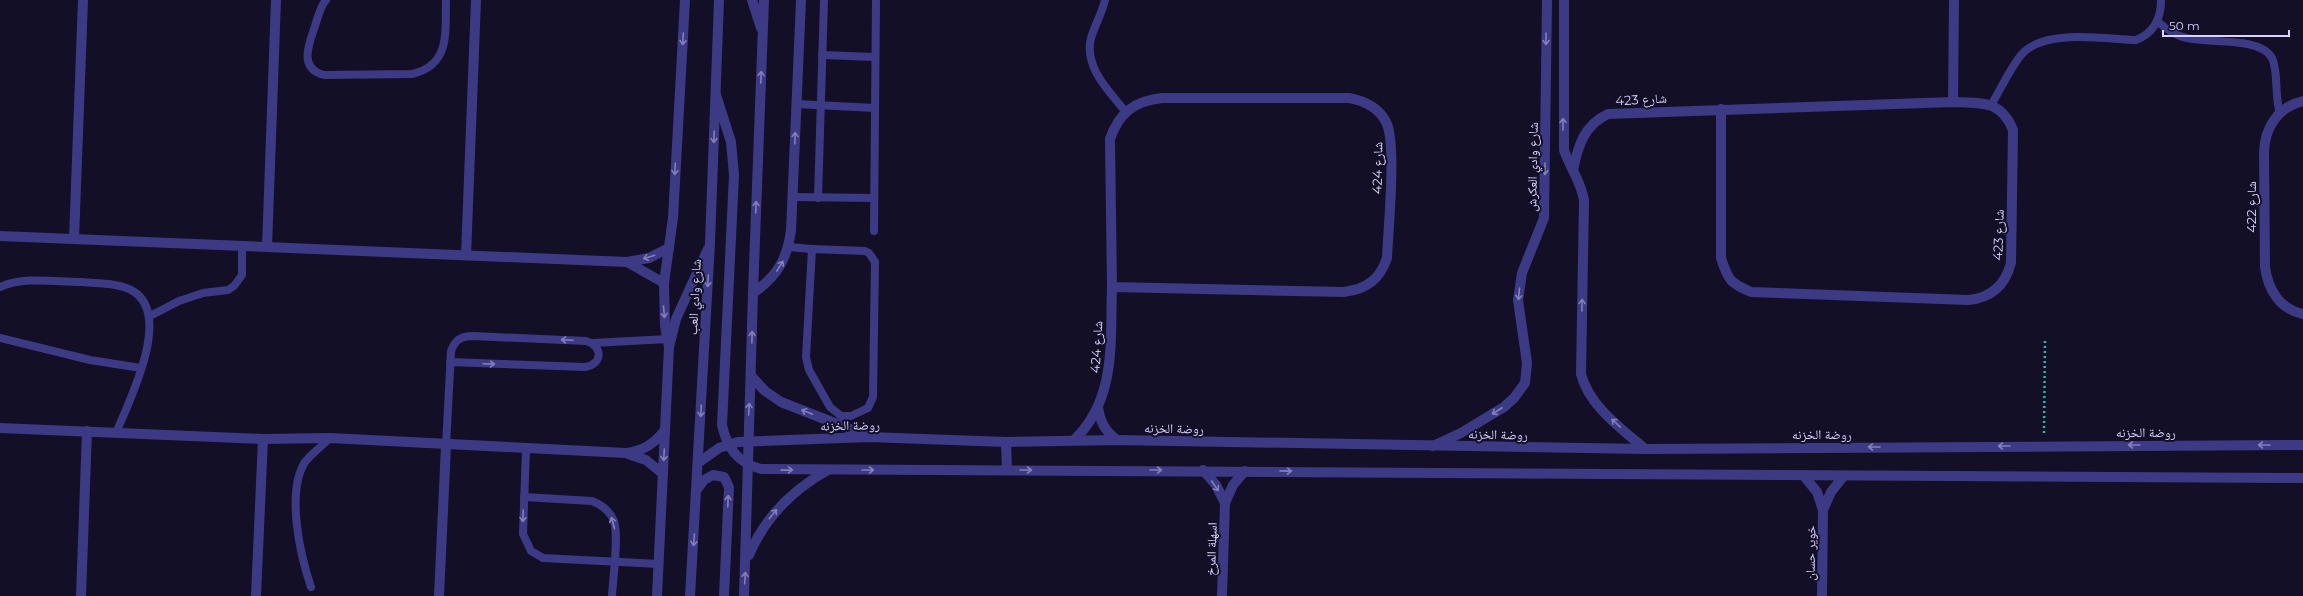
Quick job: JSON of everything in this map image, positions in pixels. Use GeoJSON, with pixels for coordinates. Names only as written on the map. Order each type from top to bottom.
{"type":"FeatureCollection","features":[{"type":"Feature","properties":{"kind":"street"},"geometry":{"type":"LineString","coordinates":[[74,239],[83,0]]}},
{"type":"Feature","properties":{"kind":"street"},"geometry":{"type":"LineString","coordinates":[[267,247],[276,0]]}},
{"type":"Feature","properties":{"kind":"street"},"geometry":{"type":"LineString","coordinates":[[466,255],[476,0]]}},
{"type":"Feature","properties":{"kind":"street"},"geometry":{"type":"LineString","coordinates":[[657,596],[668,343],[664,305],[664,283],[674,218],[685,0]]}},
{"type":"Feature","properties":{"kind":"street"},"geometry":{"type":"LineString","coordinates":[[712,0],[719,5]]}},
{"type":"Feature","properties":{"kind":"street"},"geometry":{"type":"LineString","coordinates":[[752,0],[762,32]]}},
{"type":"Feature","properties":{"kind":"street"},"geometry":{"type":"LineString","coordinates":[[744,596],[764,0]]}},
{"type":"Feature","properties":{"kind":"street"},"geometry":{"type":"LineString","coordinates":[[753,293],[766,284],[776,274],[784,260],[788,247],[792,198],[801,0]]}},
{"type":"Feature","properties":{"kind":"street","name":"شارع وادي العكرش"},"geometry":{"type":"LineString","coordinates":[[1432,446],[1461,433],[1504,407],[1514,398],[1525,383],[1527,363],[1518,300],[1522,273],[1544,218],[1547,0]]}},
{"type":"Feature","properties":{"kind":"street"},"geometry":{"type":"LineString","coordinates":[[1564,0],[1563,138],[1566,157],[1582,189],[1584,200],[1580,364],[1584,384],[1600,407],[1646,449]]}},
{"type":"Feature","properties":{"kind":"street"},"geometry":{"type":"LineString","coordinates":[[1953,102],[1954,0]]}},
{"type":"Feature","properties":{"kind":"street","name":"شارع وادي العب"},"geometry":{"type":"LineString","coordinates":[[690,596],[698,488],[698,462],[710,243],[719,5]]}},
{"type":"Feature","properties":{"kind":"street"},"geometry":{"type":"LineString","coordinates":[[716,95],[730,142],[734,175],[722,416],[723,430],[733,453],[749,466],[773,470],[1203,470],[1843,477],[2303,478]]}},
{"type":"Feature","properties":{"kind":"street","name":"شارع 424"},"geometry":{"type":"LineString","coordinates":[[1074,440],[1088,425],[1098,407],[1109,373],[1112,287],[1110,139],[1115,126],[1125,111],[1147,99],[1162,98],[1349,98],[1371,105],[1387,123],[1390,134],[1387,258],[1383,269],[1376,279],[1367,286],[1350,291],[1112,287]]}},
{"type":"Feature","properties":{"kind":"street","name":"شارع 422"},"geometry":{"type":"LineString","coordinates":[[2303,101],[2287,106],[2272,121],[2264,141],[2265,267],[2269,285],[2278,300],[2288,308],[2303,314]]}},
{"type":"Feature","properties":{"kind":"street","name":"شارع 423"},"geometry":{"type":"LineString","coordinates":[[1573,170],[1583,136],[1597,119],[1608,114],[1721,109],[1953,102],[1991,105],[2003,113],[2013,130],[2011,264],[2004,282],[1997,290],[1983,297],[1968,300],[1751,292],[1733,284],[1725,272],[1720,258],[1721,109]]}},
{"type":"Feature","properties":{"kind":"street"},"geometry":{"type":"LineString","coordinates":[[0,236],[628,262],[649,258],[669,248]]}},
{"type":"Feature","properties":{"kind":"street"},"geometry":{"type":"LineString","coordinates":[[668,343],[676,319],[710,243]]}},
{"type":"Feature","properties":{"kind":"street"},"geometry":{"type":"LineString","coordinates":[[628,262],[664,283]]}},
{"type":"Feature","properties":{"kind":"street"},"geometry":{"type":"LineString","coordinates":[[751,376],[765,391],[781,402],[869,437]]}},
{"type":"Feature","properties":{"kind":"street"},"geometry":{"type":"LineString","coordinates":[[1098,407],[1101,422],[1105,429],[1117,440]]}},
{"type":"Feature","properties":{"kind":"street"},"geometry":{"type":"LineString","coordinates":[[0,428],[262,438],[330,438],[446,446],[626,453],[635,452],[652,444],[665,430]]}},
{"type":"Feature","properties":{"kind":"street"},"geometry":{"type":"LineString","coordinates":[[81,596],[87,431]]}},
{"type":"Feature","properties":{"kind":"street","name":"روضة الخزنه"},"geometry":{"type":"LineString","coordinates":[[698,462],[728,444],[869,437],[1006,442],[1117,440],[1646,449],[2303,445]]}},
{"type":"Feature","properties":{"kind":"street"},"geometry":{"type":"LineString","coordinates":[[256,596],[262,438]]}},
{"type":"Feature","properties":{"kind":"street"},"geometry":{"type":"LineString","coordinates":[[1006,442],[1007,470]]}},
{"type":"Feature","properties":{"kind":"street"},"geometry":{"type":"LineString","coordinates":[[439,596],[446,446]]}},
{"type":"Feature","properties":{"kind":"street"},"geometry":{"type":"LineString","coordinates":[[626,453],[646,460],[663,474]]}},
{"type":"Feature","properties":{"kind":"street"},"geometry":{"type":"LineString","coordinates":[[746,559],[762,528],[781,504],[799,488],[829,470]]}},
{"type":"Feature","properties":{"kind":"street"},"geometry":{"type":"LineString","coordinates":[[1203,470],[1216,486],[1225,503]]}},
{"type":"Feature","properties":{"kind":"street","name":"اسهلة المرخ"},"geometry":{"type":"LineString","coordinates":[[1222,596],[1225,503],[1233,485],[1245,471]]}},
{"type":"Feature","properties":{"kind":"street"},"geometry":{"type":"LineString","coordinates":[[698,488],[704,480],[713,475],[724,478],[729,488],[724,596]]}},
{"type":"Feature","properties":{"kind":"street","name":"خوير حسان"},"geometry":{"type":"LineString","coordinates":[[1804,476],[1816,492],[1823,510],[1822,596]]}},
{"type":"Feature","properties":{"kind":"street","name":"خوير حسان"},"geometry":{"type":"LineString","coordinates":[[1823,510],[1831,492],[1843,477]]}},
{"type":"Feature","properties":{"kind":"lane"},"geometry":{"type":"LineString","coordinates":[[326,0],[321,8],[307,53],[309,65],[318,73],[324,75],[412,74],[426,70],[437,61],[443,48],[446,0]]}},
{"type":"Feature","properties":{"kind":"lane"},"geometry":{"type":"LineString","coordinates":[[469,0],[476,0]]}},
{"type":"Feature","properties":{"kind":"lane"},"geometry":{"type":"LineString","coordinates":[[818,198],[824,0]]}},
{"type":"Feature","properties":{"kind":"lane"},"geometry":{"type":"LineString","coordinates":[[867,0],[876,0],[874,232]]}},
{"type":"Feature","properties":{"kind":"lane"},"geometry":{"type":"LineString","coordinates":[[1105,0],[1092,37],[1089,51],[1092,65],[1100,79],[1125,111]]}},
{"type":"Feature","properties":{"kind":"lane"},"geometry":{"type":"LineString","coordinates":[[1991,105],[2022,54],[2036,43],[2054,38],[2136,40],[2148,34],[2158,22],[2161,0]]}},
{"type":"Feature","properties":{"kind":"lane"},"geometry":{"type":"LineString","coordinates":[[2158,22],[2171,33],[2188,39],[2244,43],[2264,50],[2271,57],[2274,65],[2276,97],[2280,113]]}},
{"type":"Feature","properties":{"kind":"lane"},"geometry":{"type":"LineString","coordinates":[[822,55],[875,57]]}},
{"type":"Feature","properties":{"kind":"lane"},"geometry":{"type":"LineString","coordinates":[[796,104],[875,108]]}},
{"type":"Feature","properties":{"kind":"lane"},"geometry":{"type":"LineString","coordinates":[[792,198],[874,198]]}},
{"type":"Feature","properties":{"kind":"lane"},"geometry":{"type":"LineString","coordinates":[[150,316],[179,301],[203,293],[228,290],[234,286],[242,275],[242,246]]}},
{"type":"Feature","properties":{"kind":"lane"},"geometry":{"type":"LineString","coordinates":[[788,247],[865,251],[869,253],[875,262],[873,401],[868,408],[851,416],[841,416],[833,411],[807,364],[812,249]]}},
{"type":"Feature","properties":{"kind":"lane"},"geometry":{"type":"LineString","coordinates":[[0,287],[23,282],[42,281],[107,283],[130,290],[140,297],[150,316],[150,334],[141,368],[116,433]]}},
{"type":"Feature","properties":{"kind":"lane"},"geometry":{"type":"LineString","coordinates":[[446,446],[450,362],[453,344],[462,337],[467,336],[593,343],[668,343]]}},
{"type":"Feature","properties":{"kind":"lane"},"geometry":{"type":"LineString","coordinates":[[0,338],[90,360],[141,368]]}},
{"type":"Feature","properties":{"kind":"lane"},"geometry":{"type":"LineString","coordinates":[[450,362],[585,367],[592,366],[598,362],[600,355],[598,348],[593,343]]}},
{"type":"Feature","properties":{"kind":"lane"},"geometry":{"type":"LineString","coordinates":[[311,587],[304,565],[299,538],[296,512],[298,484],[305,463],[330,438]]}},
{"type":"Feature","properties":{"kind":"lane"},"geometry":{"type":"LineString","coordinates":[[526,449],[524,540],[531,551],[536,555],[550,558],[659,564]]}},
{"type":"Feature","properties":{"kind":"lane"},"geometry":{"type":"LineString","coordinates":[[524,497],[592,501],[605,508],[610,514],[615,528],[612,596]]}},
{"type":"Feature","properties":{"kind":"path"},"geometry":{"type":"LineString","coordinates":[[2044,446],[2045,339]]}}]}
